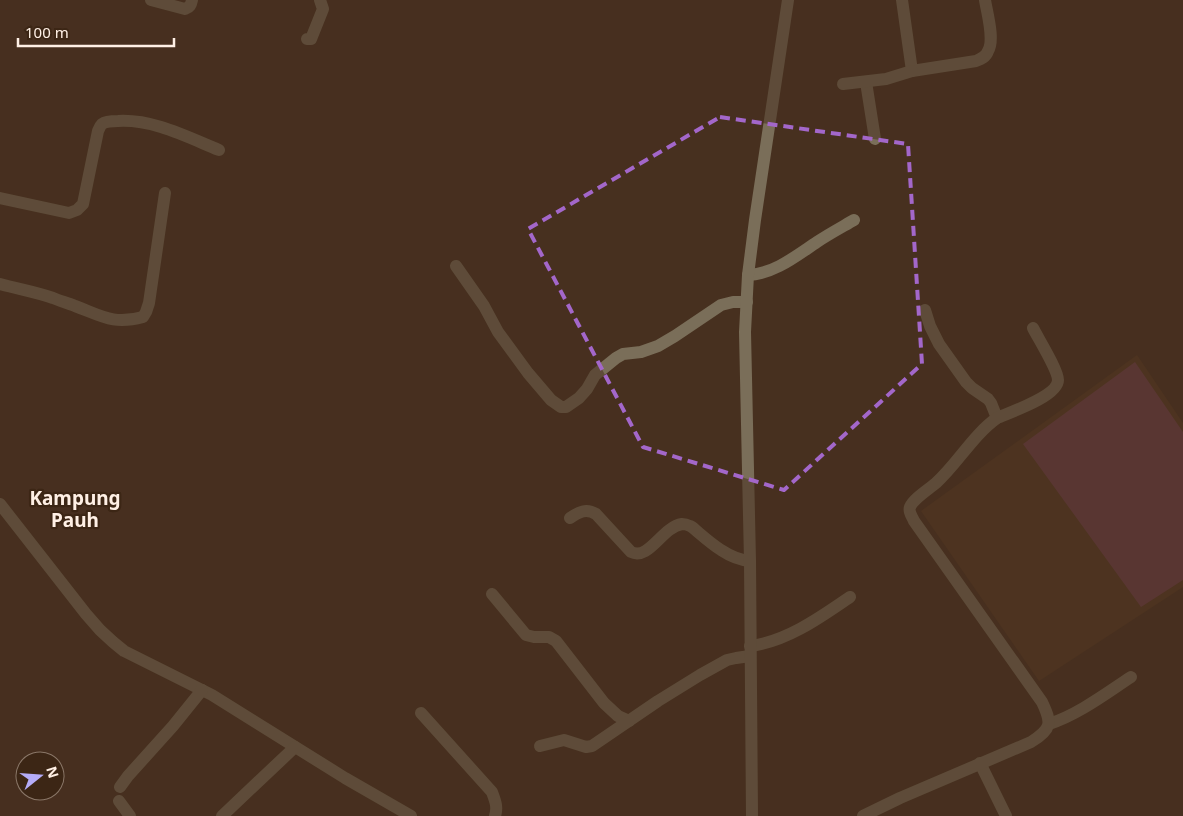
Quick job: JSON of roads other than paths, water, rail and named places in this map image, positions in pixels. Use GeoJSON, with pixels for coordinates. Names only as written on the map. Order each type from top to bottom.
{"type":"FeatureCollection","features":[{"type":"Feature","properties":{"kind":"street"},"geometry":{"type":"LineString","coordinates":[[151,0],[185,9],[191,5],[192,0]]}},
{"type":"Feature","properties":{"kind":"street"},"geometry":{"type":"LineString","coordinates":[[307,39],[311,38],[323,9],[320,0]]}},
{"type":"Feature","properties":{"kind":"street"},"geometry":{"type":"LineString","coordinates":[[752,816],[750,561],[745,332],[748,275],[755,220],[788,0]]}},
{"type":"Feature","properties":{"kind":"street"},"geometry":{"type":"LineString","coordinates":[[902,0],[912,71]]}},
{"type":"Feature","properties":{"kind":"street"},"geometry":{"type":"LineString","coordinates":[[842,84],[886,79],[912,71],[976,61],[984,58],[990,45],[985,0]]}},
{"type":"Feature","properties":{"kind":"street"},"geometry":{"type":"LineString","coordinates":[[866,82],[875,139]]}},
{"type":"Feature","properties":{"kind":"street"},"geometry":{"type":"LineString","coordinates":[[0,198],[69,213],[77,210],[82,204],[98,131],[103,124],[110,121],[148,122],[219,150]]}},
{"type":"Feature","properties":{"kind":"street"},"geometry":{"type":"LineString","coordinates":[[0,284],[44,295],[104,318],[117,320],[143,317],[149,303],[165,193]]}},
{"type":"Feature","properties":{"kind":"street"},"geometry":{"type":"LineString","coordinates":[[748,275],[758,275],[766,272],[791,259],[854,220]]}},
{"type":"Feature","properties":{"kind":"street"},"geometry":{"type":"LineString","coordinates":[[456,266],[484,306],[498,332],[551,400],[561,407],[566,407],[579,398],[587,389],[594,375],[623,354],[641,352],[658,346],[721,305],[733,302],[747,302]]}},
{"type":"Feature","properties":{"kind":"street"},"geometry":{"type":"LineString","coordinates":[[925,310],[939,344],[966,382],[992,402],[997,418]]}},
{"type":"Feature","properties":{"kind":"street"},"geometry":{"type":"LineString","coordinates":[[863,816],[1031,742],[1047,730],[1049,724],[1048,715],[1042,702],[914,521],[909,510],[910,505],[943,477],[984,429],[997,418],[1052,391],[1058,382],[1055,370],[1033,328]]}},
{"type":"Feature","properties":{"kind":"street"},"geometry":{"type":"LineString","coordinates":[[0,504],[86,614],[113,642],[132,655],[202,690],[411,816]]}},
{"type":"Feature","properties":{"kind":"street"},"geometry":{"type":"LineString","coordinates":[[570,518],[577,513],[591,511],[636,555],[646,552],[667,532],[684,524],[690,525],[722,551],[741,560],[750,561]]}},
{"type":"Feature","properties":{"kind":"street"},"geometry":{"type":"LineString","coordinates":[[492,594],[526,635],[549,637],[556,641],[604,702],[618,716],[628,721]]}},
{"type":"Feature","properties":{"kind":"street"},"geometry":{"type":"LineString","coordinates":[[540,746],[564,740],[586,747],[592,746],[700,675],[727,660],[736,658],[797,630],[826,614],[850,597]]}},
{"type":"Feature","properties":{"kind":"street"},"geometry":{"type":"LineString","coordinates":[[1049,724],[1088,705],[1131,677]]}},
{"type":"Feature","properties":{"kind":"street"},"geometry":{"type":"LineString","coordinates":[[120,787],[202,690]]}},
{"type":"Feature","properties":{"kind":"street"},"geometry":{"type":"LineString","coordinates":[[421,713],[492,792],[496,802],[497,811],[495,816]]}},
{"type":"Feature","properties":{"kind":"street"},"geometry":{"type":"LineString","coordinates":[[222,816],[295,747]]}},
{"type":"Feature","properties":{"kind":"street"},"geometry":{"type":"LineString","coordinates":[[980,763],[1006,816]]}},
{"type":"Feature","properties":{"kind":"street"},"geometry":{"type":"LineString","coordinates":[[119,801],[130,816]]}},
{"type":"Feature","properties":{"kind":"district","name":"Kampung Pauh"},"geometry":{"type":"Point","coordinates":[75,509]}}]}
